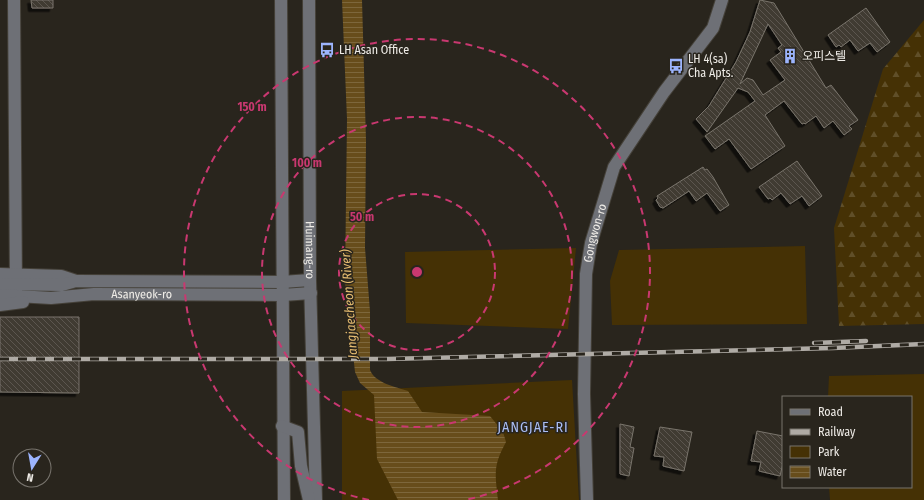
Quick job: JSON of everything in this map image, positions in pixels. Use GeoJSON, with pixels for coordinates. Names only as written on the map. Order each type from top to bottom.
{"type":"FeatureCollection","features":[{"type":"Feature","properties":{"kind":"street"},"geometry":{"type":"LineString","coordinates":[[14,0],[15,285]]}},
{"type":"Feature","properties":{"kind":"street"},"geometry":{"type":"LineString","coordinates":[[281,0],[283,295],[282,426],[284,500]]}},
{"type":"Feature","properties":{"kind":"street","name":"Huimang-ro"},"geometry":{"type":"LineString","coordinates":[[309,0],[310,280],[312,293],[316,500]]}},
{"type":"Feature","properties":{"kind":"street","name":"Gongwon-ro"},"geometry":{"type":"LineString","coordinates":[[588,500],[584,364],[586,274],[591,243],[614,168],[664,92],[712,28],[722,0]]}},
{"type":"Feature","properties":{"kind":"street"},"geometry":{"type":"LineString","coordinates":[[0,274],[15,285]]}},
{"type":"Feature","properties":{"kind":"street","name":"Asanyeok-ro"},"geometry":{"type":"LineString","coordinates":[[0,284],[62,285],[76,281],[282,282],[310,280]]}},
{"type":"Feature","properties":{"kind":"street","name":"Asanyeok-ro"},"geometry":{"type":"LineString","coordinates":[[0,295],[15,285]]}},
{"type":"Feature","properties":{"kind":"street","name":"Asanyeok-ro"},"geometry":{"type":"LineString","coordinates":[[15,285],[51,298],[94,294],[283,295],[312,293]]}},
{"type":"Feature","properties":{"kind":"street"},"geometry":{"type":"LineString","coordinates":[[0,305],[51,298]]}},
{"type":"Feature","properties":{"kind":"street"},"geometry":{"type":"LineString","coordinates":[[282,426],[298,432],[301,466],[309,500]]}},
{"type":"Feature","properties":{"kind":"green space"},"geometry":{"type":"Polygon","coordinates":[[[924,20],[924,324],[839,326],[834,228],[883,69],[924,20]]]}},
{"type":"Feature","properties":{"kind":"green space"},"geometry":{"type":"Polygon","coordinates":[[[805,246],[807,324],[612,325],[610,281],[619,250],[805,246]]]}},
{"type":"Feature","properties":{"kind":"green space"},"geometry":{"type":"Polygon","coordinates":[[[576,248],[568,329],[406,323],[405,252],[576,248]]]}},
{"type":"Feature","properties":{"kind":"green space"},"geometry":{"type":"Polygon","coordinates":[[[924,374],[924,500],[830,500],[829,488],[912,488],[912,396],[828,396],[829,376],[924,374]]]}},
{"type":"Feature","properties":{"kind":"green space"},"geometry":{"type":"Polygon","coordinates":[[[572,380],[579,500],[342,500],[342,391],[572,380]]]}},
{"type":"Feature","properties":{"kind":"water","name":"Jangjaecheon (River)"},"geometry":{"type":"Polygon","coordinates":[[[342,0],[362,0],[366,141],[365,248],[370,311],[370,370],[376,378],[381,381],[408,391],[422,412],[490,416],[503,432],[506,442],[499,457],[496,470],[498,500],[398,500],[377,459],[374,395],[360,383],[355,372],[345,282],[347,119],[342,0]]]}},
{"type":"Feature","properties":{"kind":"building"},"geometry":{"type":"Polygon","coordinates":[[[31,0],[53,0],[53,8],[32,8],[31,0]]]}},
{"type":"Feature","properties":{"kind":"building"},"geometry":{"type":"Polygon","coordinates":[[[760,0],[774,3],[826,88],[831,85],[858,120],[849,126],[852,129],[844,135],[833,121],[824,128],[816,116],[805,124],[802,124],[784,101],[765,115],[785,146],[751,169],[729,139],[715,149],[705,136],[755,101],[748,92],[738,88],[707,132],[696,119],[709,106],[736,62],[750,32],[760,0]],[[768,24],[740,84],[747,78],[753,80],[763,95],[785,80],[770,60],[781,52],[778,48],[782,45],[768,24]]]}},
{"type":"Feature","properties":{"kind":"building"},"geometry":{"type":"Polygon","coordinates":[[[866,8],[890,42],[877,52],[870,43],[858,51],[850,40],[841,47],[839,45],[836,47],[828,35],[866,8]]]}},
{"type":"Feature","properties":{"kind":"building"},"geometry":{"type":"Polygon","coordinates":[[[797,161],[822,196],[809,206],[802,196],[790,204],[781,193],[772,200],[770,198],[768,199],[759,187],[797,161]]]}},
{"type":"Feature","properties":{"kind":"building"},"geometry":{"type":"Polygon","coordinates":[[[703,167],[705,170],[707,169],[713,177],[729,205],[720,211],[707,193],[696,201],[689,191],[663,208],[660,207],[656,200],[658,198],[657,196],[703,167]]]}},
{"type":"Feature","properties":{"kind":"building"},"geometry":{"type":"Polygon","coordinates":[[[0,317],[79,317],[79,393],[0,392],[0,317]]]}},
{"type":"Feature","properties":{"kind":"building"},"geometry":{"type":"Polygon","coordinates":[[[620,424],[634,427],[630,447],[634,448],[629,476],[620,474],[620,424]]]}},
{"type":"Feature","properties":{"kind":"building"},"geometry":{"type":"Polygon","coordinates":[[[660,427],[692,432],[684,471],[663,466],[664,457],[654,456],[660,427]]]}},
{"type":"Feature","properties":{"kind":"building"},"geometry":{"type":"Polygon","coordinates":[[[757,431],[782,436],[782,467],[780,476],[759,471],[761,462],[751,461],[757,431]]]}},
{"type":"Feature","properties":{"kind":"railway"},"geometry":{"type":"LineString","coordinates":[[814,343],[866,341]]}},
{"type":"Feature","properties":{"kind":"railway"},"geometry":{"type":"LineString","coordinates":[[0,359],[387,359],[833,348],[924,344]]}},
{"type":"Feature","properties":{"kind":"place","name":"LH Asan Office"},"geometry":{"type":"Point","coordinates":[327,50]}},
{"type":"Feature","properties":{"kind":"place","name":"오피스텔"},"geometry":{"type":"Point","coordinates":[790,56]}},
{"type":"Feature","properties":{"kind":"place","name":"LH 4(sa) Cha Apts."},"geometry":{"type":"Point","coordinates":[676,66]}},
{"type":"Feature","properties":{"kind":"district","name":"JANGJAE-RI"},"geometry":{"type":"Point","coordinates":[533,427]}}]}
